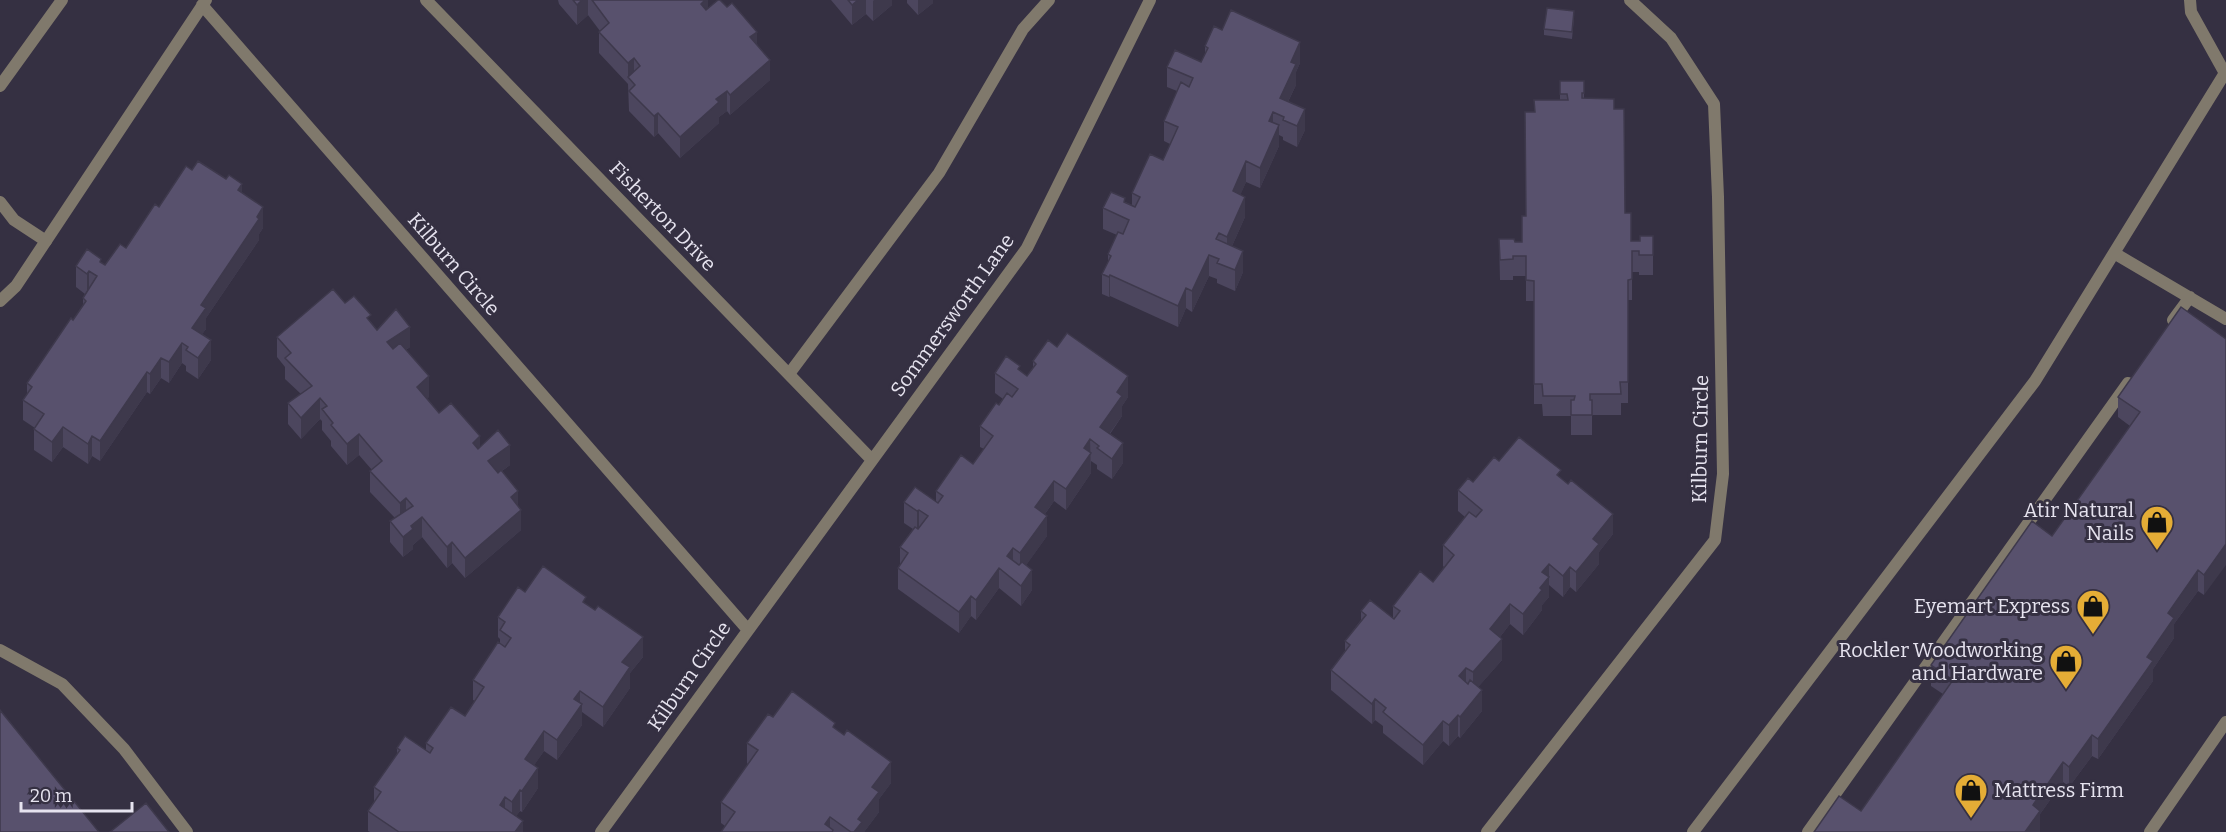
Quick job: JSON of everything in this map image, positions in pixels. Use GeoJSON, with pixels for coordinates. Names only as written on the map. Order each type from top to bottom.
{"type":"FeatureCollection","features":[{"type":"Feature","properties":{"kind":"street"},"geometry":{"type":"LineString","coordinates":[[0,86],[62,0]]}},
{"type":"Feature","properties":{"kind":"street","name":"Fisherton Drive"},"geometry":{"type":"LineString","coordinates":[[426,0],[872,460]]}},
{"type":"Feature","properties":{"kind":"street"},"geometry":{"type":"LineString","coordinates":[[789,374],[939,173],[1023,29],[1049,0]]}},
{"type":"Feature","properties":{"kind":"street","name":"Sommersworth Lane"},"geometry":{"type":"LineString","coordinates":[[748,630],[1027,248],[1150,0]]}},
{"type":"Feature","properties":{"kind":"street","name":"Kilburn Circle"},"geometry":{"type":"LineString","coordinates":[[1487,832],[1715,540],[1723,474],[1714,104],[1671,38],[1630,0]]}},
{"type":"Feature","properties":{"kind":"street"},"geometry":{"type":"LineString","coordinates":[[1693,832],[2035,381],[2225,74],[2191,12],[2190,0]]}},
{"type":"Feature","properties":{"kind":"street","name":"Kilburn Circle"},"geometry":{"type":"LineString","coordinates":[[0,301],[16,286],[201,2],[748,630],[601,832]]}},
{"type":"Feature","properties":{"kind":"street"},"geometry":{"type":"LineString","coordinates":[[0,202],[14,220],[46,241]]}},
{"type":"Feature","properties":{"kind":"street"},"geometry":{"type":"LineString","coordinates":[[2114,252],[2226,319]]}},
{"type":"Feature","properties":{"kind":"street"},"geometry":{"type":"LineString","coordinates":[[2163,334],[2190,297]]}},
{"type":"Feature","properties":{"kind":"street"},"geometry":{"type":"LineString","coordinates":[[1808,832],[2136,372]]}},
{"type":"Feature","properties":{"kind":"street"},"geometry":{"type":"LineString","coordinates":[[0,650],[62,684],[124,749],[187,832]]}},
{"type":"Feature","properties":{"kind":"street"},"geometry":{"type":"LineString","coordinates":[[2150,832],[2226,722]]}},
{"type":"Feature","properties":{"kind":"building"},"geometry":{"type":"Polygon","coordinates":[[[592,0],[705,0],[701,4],[706,10],[718,0],[727,7],[732,3],[757,32],[750,37],[770,60],[730,95],[727,91],[716,99],[719,102],[680,137],[658,113],[654,116],[629,91],[635,85],[628,77],[640,66],[634,58],[628,63],[599,32],[609,23],[592,0]]]}},
{"type":"Feature","properties":{"kind":"building"},"geometry":{"type":"Polygon","coordinates":[[[848,0],[858,0],[852,5],[848,0]]]}},
{"type":"Feature","properties":{"kind":"building"},"geometry":{"type":"Polygon","coordinates":[[[1547,8],[1574,11],[1572,32],[1544,29],[1547,8]]]}},
{"type":"Feature","properties":{"kind":"building"},"geometry":{"type":"Polygon","coordinates":[[[1231,10],[1300,42],[1291,62],[1296,64],[1280,98],[1305,109],[1297,126],[1283,120],[1284,117],[1273,112],[1269,121],[1279,125],[1260,168],[1246,161],[1233,191],[1245,197],[1227,237],[1219,233],[1216,239],[1243,251],[1235,270],[1217,263],[1219,259],[1209,255],[1192,291],[1186,288],[1178,306],[1110,275],[1109,277],[1102,274],[1111,256],[1108,254],[1118,232],[1123,234],[1129,220],[1103,208],[1111,192],[1125,198],[1124,202],[1135,207],[1140,197],[1132,193],[1150,154],[1163,160],[1178,127],[1164,121],[1181,82],[1189,87],[1193,78],[1167,67],[1175,50],[1201,62],[1208,48],[1205,46],[1214,26],[1222,30],[1231,10]]]}},
{"type":"Feature","properties":{"kind":"building"},"geometry":{"type":"Polygon","coordinates":[[[1560,81],[1584,81],[1582,98],[1614,99],[1614,109],[1624,109],[1625,213],[1631,213],[1631,241],[1640,241],[1640,236],[1653,236],[1653,255],[1639,255],[1639,251],[1632,251],[1632,279],[1628,280],[1628,382],[1620,382],[1621,394],[1590,394],[1592,415],[1571,415],[1571,400],[1574,400],[1575,396],[1543,396],[1542,384],[1534,384],[1534,281],[1526,280],[1526,256],[1513,256],[1513,259],[1500,260],[1499,239],[1514,239],[1515,242],[1522,242],[1522,216],[1526,216],[1525,112],[1535,112],[1534,100],[1568,100],[1567,94],[1560,94],[1560,81]]]}},
{"type":"Feature","properties":{"kind":"building"},"geometry":{"type":"Polygon","coordinates":[[[198,161],[226,179],[229,175],[242,184],[238,190],[263,207],[257,217],[259,219],[201,305],[206,308],[192,328],[211,340],[198,358],[186,350],[188,347],[182,343],[169,362],[161,358],[150,374],[147,372],[100,441],[92,436],[88,444],[63,427],[52,442],[34,429],[44,414],[23,400],[32,387],[27,383],[71,318],[73,320],[86,301],[83,298],[97,276],[89,271],[87,274],[76,266],[87,249],[101,259],[100,262],[105,265],[120,244],[126,248],[155,204],[159,207],[186,166],[192,170],[198,161]]]}},
{"type":"Feature","properties":{"kind":"building"},"geometry":{"type":"Polygon","coordinates":[[[333,289],[345,303],[354,296],[371,315],[367,318],[377,330],[396,309],[410,327],[387,342],[393,349],[400,343],[429,376],[417,387],[439,413],[451,403],[480,436],[473,443],[478,449],[498,430],[510,445],[488,461],[498,473],[501,470],[518,491],[511,497],[521,510],[465,558],[452,542],[447,547],[422,517],[403,537],[390,521],[413,506],[406,498],[400,503],[370,471],[382,461],[359,434],[347,444],[331,425],[333,423],[322,409],[327,406],[320,398],[301,418],[288,403],[312,386],[285,358],[291,353],[277,337],[333,289]]]}},
{"type":"Feature","properties":{"kind":"building"},"geometry":{"type":"Polygon","coordinates":[[[2181,307],[2226,339],[2226,544],[2204,575],[2198,570],[2168,613],[2174,618],[2147,657],[2153,661],[2098,739],[2092,735],[2069,767],[2063,762],[2033,805],[2040,811],[2025,832],[1814,832],[1839,796],[1861,811],[1953,680],[1931,665],[2032,521],[2052,536],[2140,412],[2118,397],[2181,307]]]}},
{"type":"Feature","properties":{"kind":"building"},"geometry":{"type":"Polygon","coordinates":[[[1067,333],[1128,376],[1117,392],[1122,396],[1100,427],[1123,443],[1112,459],[1097,448],[1099,446],[1090,439],[1084,448],[1091,453],[1066,489],[1054,481],[1035,507],[1047,516],[1020,553],[1013,548],[1007,556],[1019,565],[1022,562],[1032,570],[1021,586],[999,568],[976,600],[971,596],[959,612],[898,568],[908,553],[900,547],[915,527],[918,529],[928,516],[904,502],[915,487],[938,503],[943,496],[936,491],[961,455],[973,464],[993,436],[980,426],[996,403],[999,405],[1007,393],[1012,397],[1018,389],[995,373],[1006,356],[1020,366],[1018,369],[1027,376],[1036,364],[1033,361],[1048,340],[1057,347],[1067,333]]]}},
{"type":"Feature","properties":{"kind":"building"},"geometry":{"type":"Polygon","coordinates":[[[1519,437],[1561,470],[1557,475],[1568,484],[1571,480],[1613,514],[1593,539],[1599,544],[1576,572],[1570,567],[1563,576],[1549,564],[1542,572],[1549,577],[1523,614],[1510,604],[1490,629],[1502,639],[1473,672],[1466,668],[1459,676],[1468,684],[1470,680],[1482,690],[1460,717],[1458,715],[1449,725],[1443,721],[1423,745],[1383,712],[1386,708],[1375,699],[1372,704],[1331,670],[1350,645],[1345,641],[1366,615],[1361,611],[1370,600],[1394,619],[1400,611],[1393,606],[1420,571],[1433,582],[1454,555],[1443,545],[1469,512],[1476,517],[1482,510],[1458,490],[1468,478],[1473,482],[1494,457],[1499,461],[1519,437]]]}},
{"type":"Feature","properties":{"kind":"building"},"geometry":{"type":"Polygon","coordinates":[[[543,566],[586,597],[583,602],[595,610],[598,606],[643,637],[622,662],[630,667],[603,707],[580,691],[574,699],[582,704],[557,740],[544,731],[525,759],[538,768],[512,802],[505,797],[500,805],[523,821],[515,832],[399,832],[368,811],[381,792],[374,787],[400,750],[397,748],[405,736],[430,753],[433,748],[426,743],[451,707],[465,716],[484,687],[473,680],[498,642],[505,647],[511,638],[500,630],[505,622],[498,617],[518,587],[525,592],[543,566]]]}},
{"type":"Feature","properties":{"kind":"building"},"geometry":{"type":"Polygon","coordinates":[[[792,691],[835,723],[833,727],[844,735],[847,730],[891,762],[872,787],[879,792],[858,819],[862,822],[854,832],[830,817],[825,824],[833,830],[832,832],[721,832],[735,812],[721,802],[758,750],[747,743],[768,714],[773,717],[792,691]]]}},
{"type":"Feature","properties":{"kind":"building"},"geometry":{"type":"Polygon","coordinates":[[[0,710],[99,832],[0,832],[0,710]]]}},
{"type":"Feature","properties":{"kind":"building"},"geometry":{"type":"Polygon","coordinates":[[[146,803],[169,832],[110,832],[146,803]]]}},
{"type":"Feature","properties":{"kind":"place","name":"Atir Natural Nails"},"geometry":{"type":"Point","coordinates":[2157,551]}},
{"type":"Feature","properties":{"kind":"place","name":"Eyemart Express"},"geometry":{"type":"Point","coordinates":[2093,635]}},
{"type":"Feature","properties":{"kind":"place","name":"Rockler Woodworking and Hardware"},"geometry":{"type":"Point","coordinates":[2066,690]}},
{"type":"Feature","properties":{"kind":"place","name":"Mattress Firm"},"geometry":{"type":"Point","coordinates":[1971,819]}}]}
